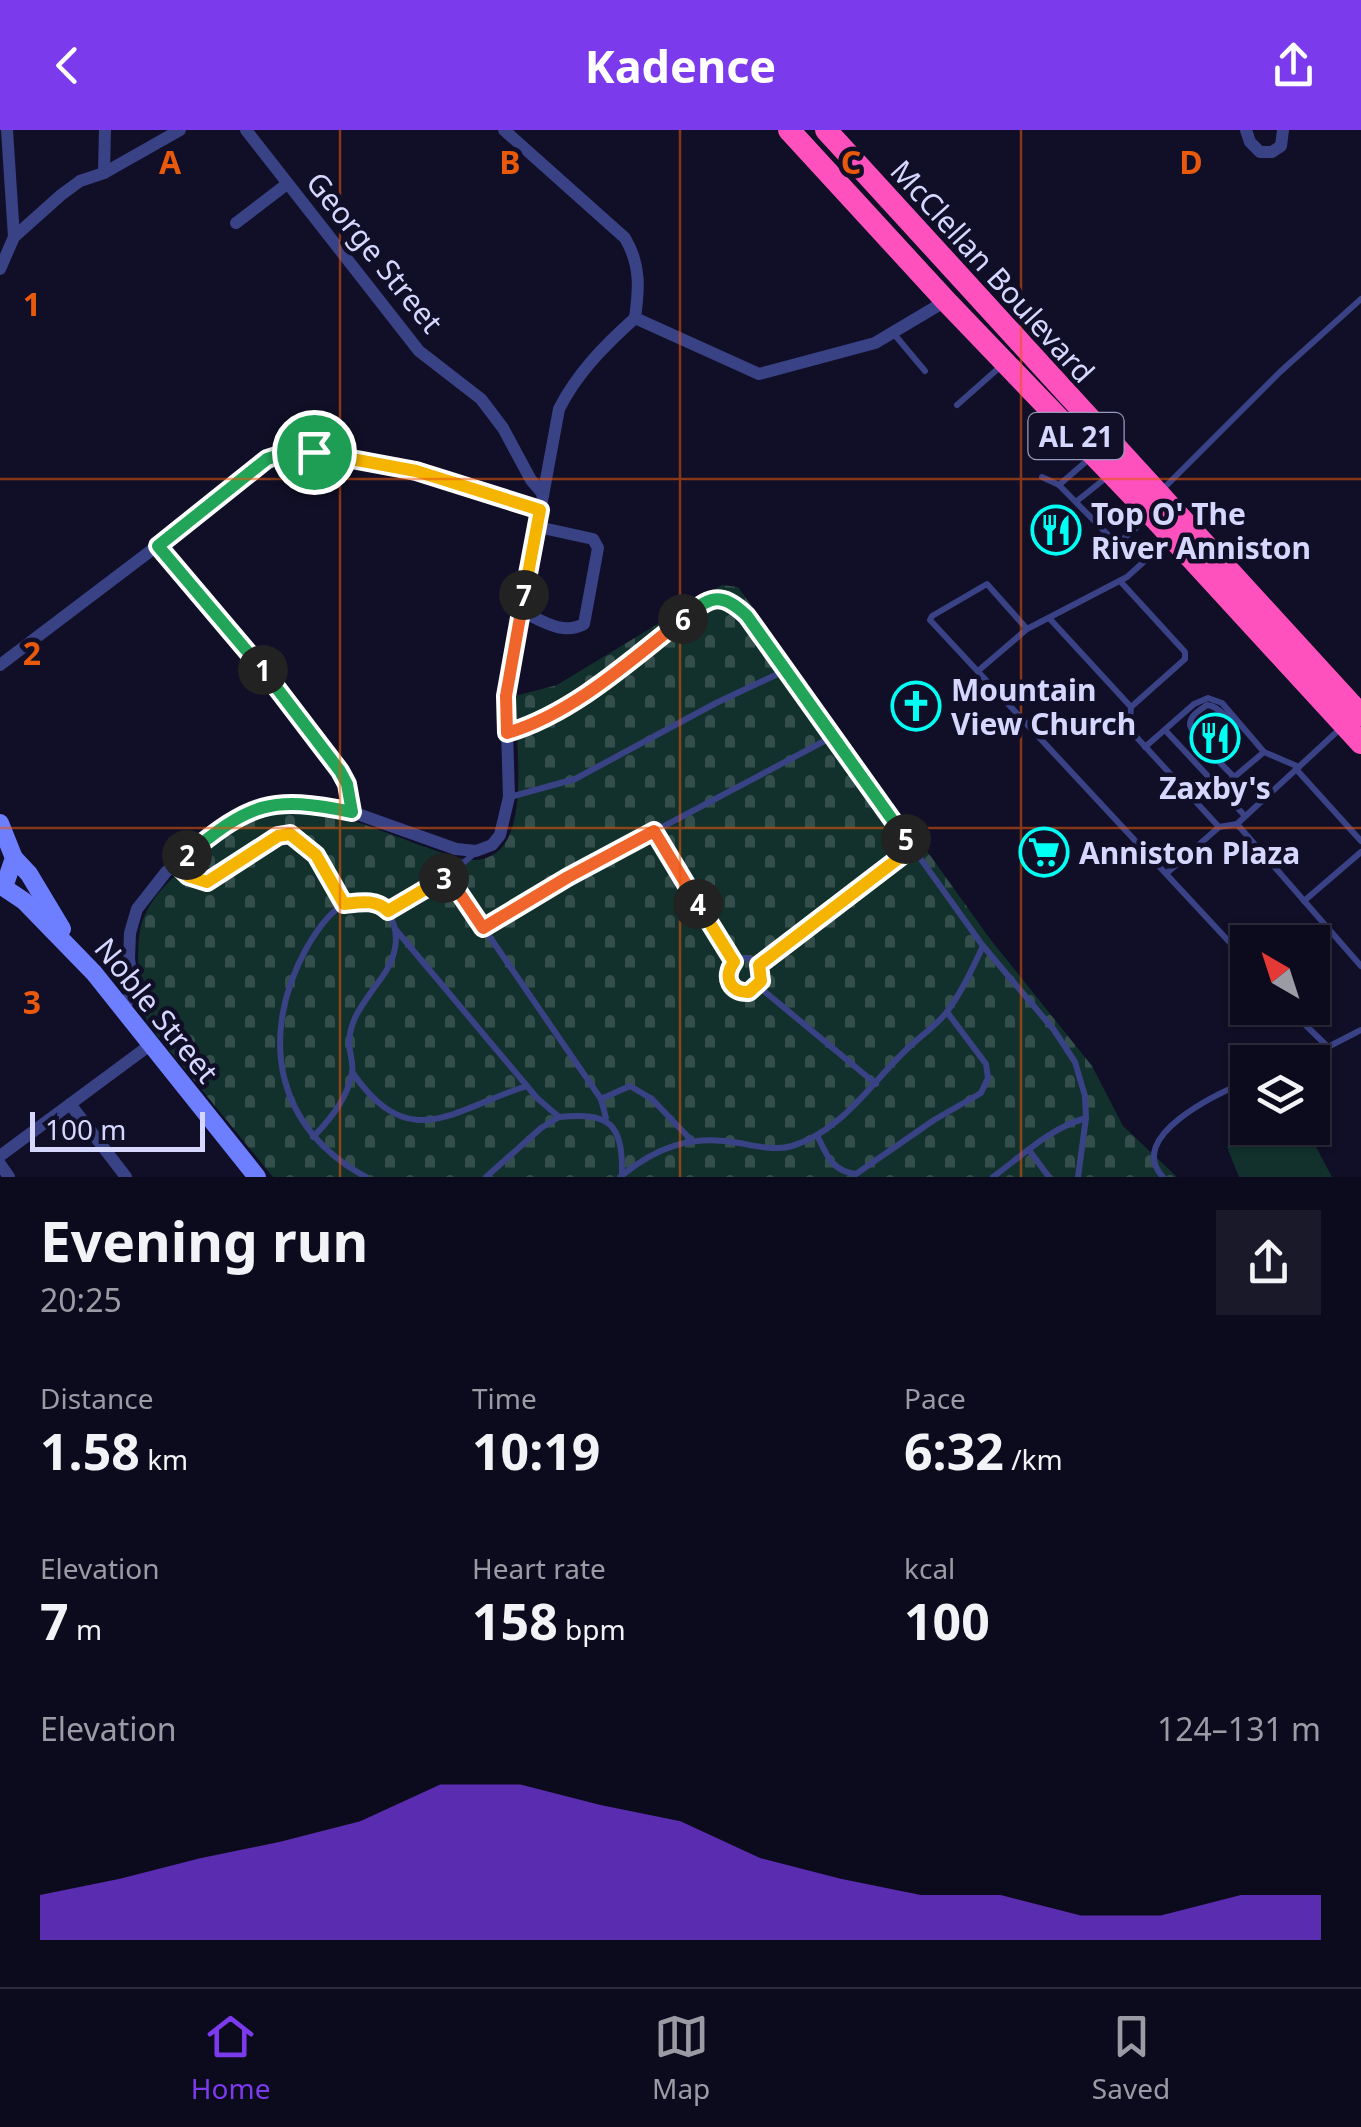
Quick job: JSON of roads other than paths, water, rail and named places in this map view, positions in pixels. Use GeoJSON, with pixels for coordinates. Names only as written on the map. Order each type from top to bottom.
{"type":"FeatureCollection","features":[{"type":"Feature","properties":{"kind":"highway","name":"McClellan Boulevard"},"geometry":{"type":"LineString","coordinates":[[789,130],[1111,473],[1154,505]]}},
{"type":"Feature","properties":{"kind":"highway","name":"McClellan Boulevard"},"geometry":{"type":"LineString","coordinates":[[826,130],[1154,505],[1356,715],[1361,743]]}},
{"type":"Feature","properties":{"kind":"main road"},"geometry":{"type":"LineString","coordinates":[[0,823],[14,858],[29,874],[75,951]]}},
{"type":"Feature","properties":{"kind":"main road"},"geometry":{"type":"LineString","coordinates":[[2,886],[14,858]]}},
{"type":"Feature","properties":{"kind":"main road","name":"Noble Street"},"geometry":{"type":"LineString","coordinates":[[2,886],[24,900],[75,951],[256,1177]]}},
{"type":"Feature","properties":{"kind":"street"},"geometry":{"type":"LineString","coordinates":[[7,130],[14,237]]}},
{"type":"Feature","properties":{"kind":"street"},"geometry":{"type":"LineString","coordinates":[[104,173],[105,130]]}},
{"type":"Feature","properties":{"kind":"street"},"geometry":{"type":"LineString","coordinates":[[0,270],[14,237],[24,225],[80,181],[104,173],[180,130]]}},
{"type":"Feature","properties":{"kind":"street","name":"George Street"},"geometry":{"type":"LineString","coordinates":[[246,130],[420,351],[481,399],[543,494]]}},
{"type":"Feature","properties":{"kind":"street"},"geometry":{"type":"LineString","coordinates":[[124,1011],[133,985],[130,933],[137,910],[150,889],[176,864],[242,813],[290,802],[352,812],[456,848],[476,851],[492,845],[500,835],[509,797],[506,696],[559,409],[570,387],[635,318],[639,283],[635,255],[624,238],[504,130]]}},
{"type":"Feature","properties":{"kind":"street"},"geometry":{"type":"LineString","coordinates":[[1246,130],[1250,142],[1260,152],[1272,152],[1281,146],[1283,130]]}},
{"type":"Feature","properties":{"kind":"street"},"geometry":{"type":"LineString","coordinates":[[236,223],[286,184]]}},
{"type":"Feature","properties":{"kind":"street"},"geometry":{"type":"LineString","coordinates":[[635,318],[759,374],[875,343],[966,286]]}},
{"type":"Feature","properties":{"kind":"street"},"geometry":{"type":"LineString","coordinates":[[0,665],[267,459],[289,452],[314,452],[416,471],[540,510]]}},
{"type":"Feature","properties":{"kind":"street"},"geometry":{"type":"LineString","coordinates":[[521,612],[573,631],[584,624],[598,548],[593,539],[538,527]]}},
{"type":"Feature","properties":{"kind":"street"},"geometry":{"type":"LineString","coordinates":[[158,546],[320,741],[347,784],[352,812]]}},
{"type":"Feature","properties":{"kind":"street"},"geometry":{"type":"LineString","coordinates":[[0,1156],[150,1045]]}},
{"type":"Feature","properties":{"kind":"street"},"geometry":{"type":"LineString","coordinates":[[70,1104],[126,1177]]}},
{"type":"Feature","properties":{"kind":"street"},"geometry":{"type":"LineString","coordinates":[[0,1164],[10,1177]]}},
{"type":"Feature","properties":{"kind":"lane"},"geometry":{"type":"LineString","coordinates":[[1117,544],[1280,372],[1361,299]]}},
{"type":"Feature","properties":{"kind":"lane"},"geometry":{"type":"LineString","coordinates":[[893,333],[926,372]]}},
{"type":"Feature","properties":{"kind":"lane"},"geometry":{"type":"LineString","coordinates":[[957,405],[1005,362]]}},
{"type":"Feature","properties":{"kind":"lane"},"geometry":{"type":"LineString","coordinates":[[1059,486],[1094,455]]}},
{"type":"Feature","properties":{"kind":"lane"},"geometry":{"type":"LineString","coordinates":[[1077,502],[1111,473]]}},
{"type":"Feature","properties":{"kind":"lane"},"geometry":{"type":"LineString","coordinates":[[1042,477],[1077,502],[1117,544],[1146,559]]}},
{"type":"Feature","properties":{"kind":"lane"},"geometry":{"type":"LineString","coordinates":[[978,671],[1027,629],[1120,581],[1178,530]]}},
{"type":"Feature","properties":{"kind":"lane"},"geometry":{"type":"LineString","coordinates":[[1120,581],[1185,652],[1185,659],[1131,707],[1129,729],[1220,827]]}},
{"type":"Feature","properties":{"kind":"lane"},"geometry":{"type":"LineString","coordinates":[[1027,629],[986,584],[930,620],[1230,942]]}},
{"type":"Feature","properties":{"kind":"lane"},"geometry":{"type":"LineString","coordinates":[[507,733],[529,727],[606,678],[710,599],[724,599],[747,616],[983,946],[1054,1030],[1075,1062],[1086,1118],[1078,1177]]}},
{"type":"Feature","properties":{"kind":"lane"},"geometry":{"type":"LineString","coordinates":[[1050,619],[1131,707]]}},
{"type":"Feature","properties":{"kind":"lane"},"geometry":{"type":"LineString","coordinates":[[509,797],[575,779],[784,671]]}},
{"type":"Feature","properties":{"kind":"lane"},"geometry":{"type":"LineString","coordinates":[[1145,747],[1194,704],[1208,698],[1222,702],[1264,752],[1297,768],[1361,840]]}},
{"type":"Feature","properties":{"kind":"lane"},"geometry":{"type":"LineString","coordinates":[[1234,777],[1194,733],[1190,723],[1206,706],[1240,724]]}},
{"type":"Feature","properties":{"kind":"lane"},"geometry":{"type":"LineString","coordinates":[[1167,873],[1220,827],[1237,824],[1356,715]]}},
{"type":"Feature","properties":{"kind":"lane"},"geometry":{"type":"LineString","coordinates":[[1164,730],[1245,816]]}},
{"type":"Feature","properties":{"kind":"lane"},"geometry":{"type":"LineString","coordinates":[[483,928],[568,877],[832,736]]}},
{"type":"Feature","properties":{"kind":"lane"},"geometry":{"type":"LineString","coordinates":[[1220,790],[1264,752]]}},
{"type":"Feature","properties":{"kind":"lane"},"geometry":{"type":"LineString","coordinates":[[1237,824],[1361,966]]}},
{"type":"Feature","properties":{"kind":"lane"},"geometry":{"type":"LineString","coordinates":[[654,831],[734,962]]}},
{"type":"Feature","properties":{"kind":"lane"},"geometry":{"type":"LineString","coordinates":[[176,864],[188,876],[207,882],[278,836],[290,834],[316,855],[344,904]]}},
{"type":"Feature","properties":{"kind":"lane"},"geometry":{"type":"LineString","coordinates":[[759,965],[912,848]]}},
{"type":"Feature","properties":{"kind":"lane"},"geometry":{"type":"LineString","coordinates":[[388,911],[448,876],[476,851]]}},
{"type":"Feature","properties":{"kind":"lane"},"geometry":{"type":"LineString","coordinates":[[1304,901],[1361,852]]}},
{"type":"Feature","properties":{"kind":"lane"},"geometry":{"type":"LineString","coordinates":[[448,876],[602,1099],[606,1118],[620,1144],[621,1177]]}},
{"type":"Feature","properties":{"kind":"lane"},"geometry":{"type":"LineString","coordinates":[[313,1137],[330,1120],[352,1072],[349,1041],[353,1022],[388,971],[396,945],[395,929],[381,904],[344,904],[310,943],[294,972],[282,1016],[281,1061],[294,1108],[313,1137],[330,1154],[366,1177]]}},
{"type":"Feature","properties":{"kind":"lane"},"geometry":{"type":"LineString","coordinates":[[395,929],[527,1086],[558,1117]]}},
{"type":"Feature","properties":{"kind":"lane"},"geometry":{"type":"LineString","coordinates":[[621,1177],[653,1152],[692,1140],[710,1138],[778,1148],[817,1135],[876,1084],[905,1050],[947,1012],[983,946]]}},
{"type":"Feature","properties":{"kind":"lane"},"geometry":{"type":"LineString","coordinates":[[744,958],[759,965],[762,976],[758,986],[743,992],[733,988],[728,978],[734,962],[744,958]]}},
{"type":"Feature","properties":{"kind":"lane"},"geometry":{"type":"LineString","coordinates":[[758,986],[876,1084]]}},
{"type":"Feature","properties":{"kind":"lane"},"geometry":{"type":"LineString","coordinates":[[817,1135],[831,1163],[841,1172],[856,1174],[980,1092],[988,1078],[986,1064],[947,1012]]}},
{"type":"Feature","properties":{"kind":"lane"},"geometry":{"type":"LineString","coordinates":[[1305,1025],[1326,1045]]}},
{"type":"Feature","properties":{"kind":"lane"},"geometry":{"type":"LineString","coordinates":[[1330,1046],[1361,1030]]}},
{"type":"Feature","properties":{"kind":"lane"},"geometry":{"type":"LineString","coordinates":[[352,1072],[374,1100],[390,1112],[424,1121],[456,1116],[476,1104],[527,1086]]}},
{"type":"Feature","properties":{"kind":"lane"},"geometry":{"type":"LineString","coordinates":[[602,1099],[630,1086],[642,1091],[692,1140]]}},
{"type":"Feature","properties":{"kind":"lane"},"geometry":{"type":"LineString","coordinates":[[1163,1177],[1152,1160],[1154,1145],[1170,1126],[1230,1091]]}},
{"type":"Feature","properties":{"kind":"lane"},"geometry":{"type":"LineString","coordinates":[[486,1177],[558,1117],[587,1114],[606,1118]]}},
{"type":"Feature","properties":{"kind":"lane"},"geometry":{"type":"LineString","coordinates":[[994,1177],[1066,1124],[1086,1118]]}},
{"type":"Feature","properties":{"kind":"lane"},"geometry":{"type":"LineString","coordinates":[[1030,1150],[1049,1177]]}},
{"type":"Feature","properties":{"kind":"lane"},"geometry":{"type":"LineString","coordinates":[[501,1177],[502,1165]]}},
{"type":"Feature","properties":{"kind":"place","name":"Top O' The River Anniston"},"geometry":{"type":"Point","coordinates":[1056,530]}},
{"type":"Feature","properties":{"kind":"place","name":"Mountain View Church"},"geometry":{"type":"Point","coordinates":[916,706]}},
{"type":"Feature","properties":{"kind":"place","name":"Zaxby's"},"geometry":{"type":"Point","coordinates":[1215,738]}},
{"type":"Feature","properties":{"kind":"place","name":"Anniston Plaza"},"geometry":{"type":"Point","coordinates":[1044,852]}}]}
